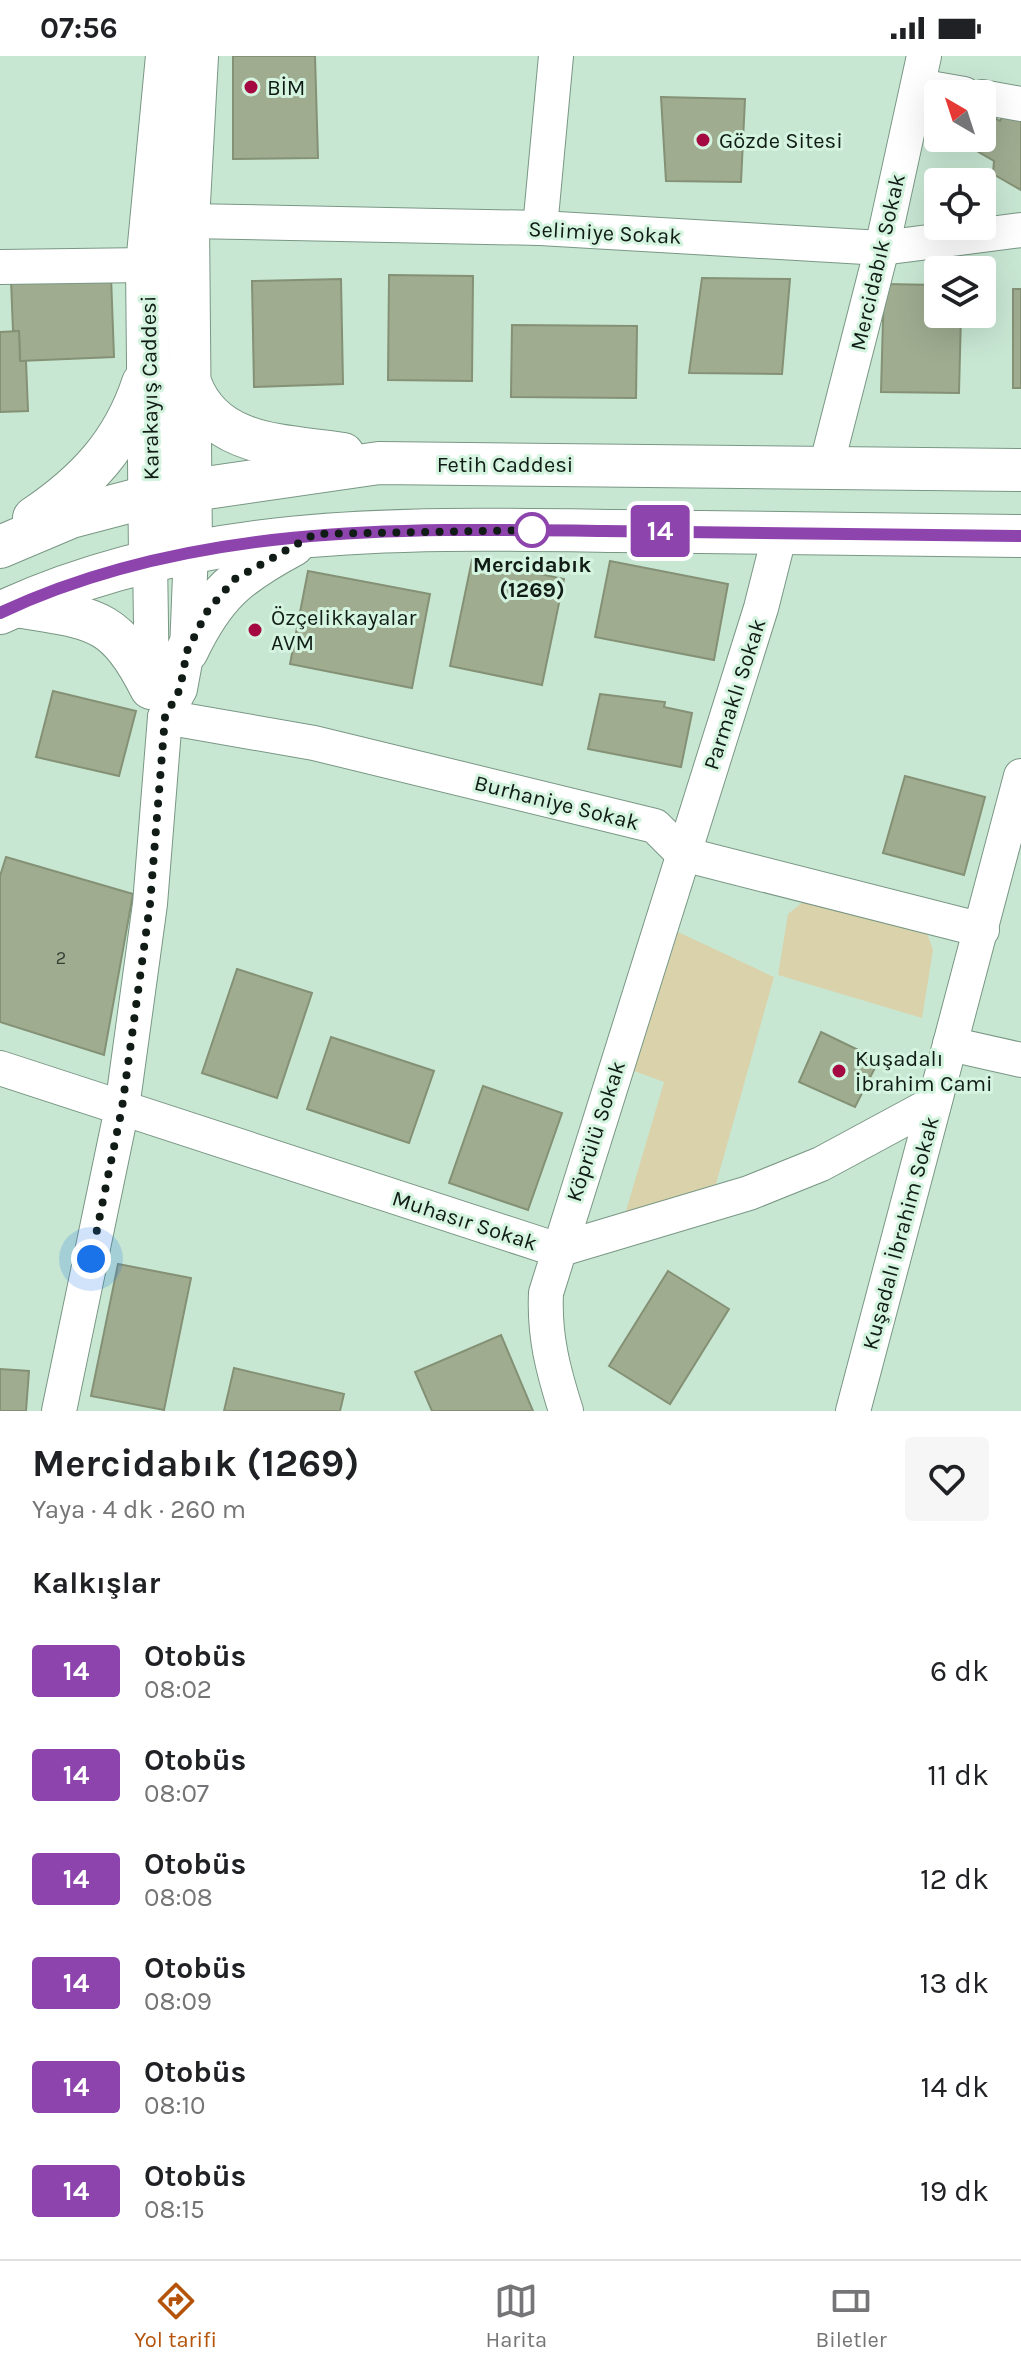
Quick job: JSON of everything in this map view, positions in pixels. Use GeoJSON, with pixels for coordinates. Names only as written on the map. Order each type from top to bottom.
{"type":"FeatureCollection","features":[{"type":"Feature","properties":{"kind":"main road","name":"Karakayış Caddesi"},"geometry":{"type":"LineString","coordinates":[[150,558],[147,265],[167,56]]}},
{"type":"Feature","properties":{"kind":"main road","name":"Karakayış Caddesi"},"geometry":{"type":"LineString","coordinates":[[191,550],[188,221],[197,56]]}},
{"type":"Feature","properties":{"kind":"main road"},"geometry":{"type":"LineString","coordinates":[[0,544],[72,491],[116,444],[134,412],[150,363]]}},
{"type":"Feature","properties":{"kind":"main road"},"geometry":{"type":"LineString","coordinates":[[191,385],[206,415],[229,432],[264,442],[352,455],[379,463]]}},
{"type":"Feature","properties":{"kind":"main road","name":"Fetih Caddesi"},"geometry":{"type":"LineString","coordinates":[[0,544],[71,517],[151,496],[379,463],[1021,470]]}},
{"type":"Feature","properties":{"kind":"main road"},"geometry":{"type":"LineString","coordinates":[[8,609],[150,558],[315,534],[489,529],[1021,536]]}},
{"type":"Feature","properties":{"kind":"main road"},"geometry":{"type":"LineString","coordinates":[[187,651],[220,593],[252,567],[315,534]]}},
{"type":"Feature","properties":{"kind":"main road"},"geometry":{"type":"LineString","coordinates":[[8,609],[77,617],[112,632],[129,648],[158,702]]}},
{"type":"Feature","properties":{"kind":"street"},"geometry":{"type":"LineString","coordinates":[[540,228],[556,56]]}},
{"type":"Feature","properties":{"kind":"street","name":"Mercidabık Sokak"},"geometry":{"type":"LineString","coordinates":[[826,467],[882,248],[921,71]]}},
{"type":"Feature","properties":{"kind":"street"},"geometry":{"type":"LineString","coordinates":[[996,100],[1021,104]]}},
{"type":"Feature","properties":{"kind":"street","name":"Selimiye Sokak"},"geometry":{"type":"LineString","coordinates":[[188,221],[540,228],[882,248],[1021,230]]}},
{"type":"Feature","properties":{"kind":"street"},"geometry":{"type":"LineString","coordinates":[[0,267],[147,265]]}},
{"type":"Feature","properties":{"kind":"street","name":"Parmaklı Sokak"},"geometry":{"type":"LineString","coordinates":[[683,854],[761,608],[780,533]]}},
{"type":"Feature","properties":{"kind":"street","name":"Karakayış Caddesi"},"geometry":{"type":"LineString","coordinates":[[158,702],[180,689],[187,651],[191,550]]}},
{"type":"Feature","properties":{"kind":"street","name":"Karakayış Caddesi"},"geometry":{"type":"LineString","coordinates":[[59,1411],[122,1108],[150,904],[158,702],[150,558]]}},
{"type":"Feature","properties":{"kind":"street","name":"Burhaniye Sokak"},"geometry":{"type":"LineString","coordinates":[[158,702],[655,826],[683,854]]}},
{"type":"Feature","properties":{"kind":"street","name":"Kuşadalı İbrahim Sokak"},"geometry":{"type":"LineString","coordinates":[[853,1411],[1021,776]]}},
{"type":"Feature","properties":{"kind":"street"},"geometry":{"type":"LineString","coordinates":[[683,854],[982,930]]}},
{"type":"Feature","properties":{"kind":"street","name":"Köprülü Sokak"},"geometry":{"type":"LineString","coordinates":[[566,1411],[549,1360],[544,1326],[546,1293],[683,854]]}},
{"type":"Feature","properties":{"kind":"street"},"geometry":{"type":"LineString","coordinates":[[950,1044],[1021,1060]]}},
{"type":"Feature","properties":{"kind":"street","name":"Muhasır Sokak"},"geometry":{"type":"LineString","coordinates":[[0,1068],[558,1250],[749,1193],[821,1164],[934,1103]]}},
{"type":"Feature","properties":{"kind":"shaded area"},"geometry":{"type":"Polygon","coordinates":[[[803,902],[926,930],[933,950],[922,1018],[778,975],[788,914],[803,902]]]}},
{"type":"Feature","properties":{"kind":"shaded area"},"geometry":{"type":"Polygon","coordinates":[[[678,932],[774,977],[716,1184],[635,1220],[626,1211],[664,1082],[634,1071],[678,932]]]}},
{"type":"Feature","properties":{"kind":"building"},"geometry":{"type":"Polygon","coordinates":[[[233,56],[315,56],[318,158],[233,159],[233,56]]]}},
{"type":"Feature","properties":{"kind":"building","name":"Gözde Sitesi"},"geometry":{"type":"Polygon","coordinates":[[[661,97],[745,99],[741,182],[666,181],[661,97]]]}},
{"type":"Feature","properties":{"kind":"building"},"geometry":{"type":"Polygon","coordinates":[[[1007,109],[1021,117],[1021,190],[996,176],[994,161],[979,152],[996,152],[996,119],[1000,121],[1007,109]]]}},
{"type":"Feature","properties":{"kind":"building"},"geometry":{"type":"Polygon","coordinates":[[[389,275],[473,276],[472,381],[388,380],[389,275]]]}},
{"type":"Feature","properties":{"kind":"building"},"geometry":{"type":"Polygon","coordinates":[[[111,276],[114,357],[20,361],[19,331],[13,331],[11,280],[111,276]]]}},
{"type":"Feature","properties":{"kind":"building"},"geometry":{"type":"Polygon","coordinates":[[[702,278],[790,279],[782,374],[689,373],[702,278]]]}},
{"type":"Feature","properties":{"kind":"building"},"geometry":{"type":"Polygon","coordinates":[[[341,279],[343,384],[254,387],[252,281],[341,279]]]}},
{"type":"Feature","properties":{"kind":"building"},"geometry":{"type":"Polygon","coordinates":[[[884,284],[924,285],[924,328],[961,328],[959,393],[881,392],[884,284]]]}},
{"type":"Feature","properties":{"kind":"building"},"geometry":{"type":"Polygon","coordinates":[[[1013,289],[1021,289],[1021,388],[1013,388],[1013,289]]]}},
{"type":"Feature","properties":{"kind":"building"},"geometry":{"type":"Polygon","coordinates":[[[512,325],[637,326],[636,398],[511,397],[512,325]]]}},
{"type":"Feature","properties":{"kind":"building"},"geometry":{"type":"Polygon","coordinates":[[[19,331],[20,361],[26,361],[28,411],[0,412],[0,332],[19,331]]]}},
{"type":"Feature","properties":{"kind":"building"},"geometry":{"type":"Polygon","coordinates":[[[472,560],[564,579],[542,685],[450,666],[472,560]]]}},
{"type":"Feature","properties":{"kind":"building"},"geometry":{"type":"Polygon","coordinates":[[[610,561],[728,584],[714,660],[595,637],[610,561]]]}},
{"type":"Feature","properties":{"kind":"building"},"geometry":{"type":"Polygon","coordinates":[[[308,571],[430,594],[412,688],[290,664],[308,571]]]}},
{"type":"Feature","properties":{"kind":"building"},"geometry":{"type":"Polygon","coordinates":[[[53,691],[136,711],[119,776],[36,757],[53,691]]]}},
{"type":"Feature","properties":{"kind":"building"},"geometry":{"type":"Polygon","coordinates":[[[600,694],[665,702],[664,707],[692,713],[681,767],[588,749],[600,694]]]}},
{"type":"Feature","properties":{"kind":"building"},"geometry":{"type":"Polygon","coordinates":[[[905,776],[985,797],[964,875],[883,853],[905,776]]]}},
{"type":"Feature","properties":{"kind":"building"},"geometry":{"type":"Polygon","coordinates":[[[6,857],[133,894],[104,1055],[0,1022],[0,876],[6,857]]]}},
{"type":"Feature","properties":{"kind":"building"},"geometry":{"type":"Polygon","coordinates":[[[237,969],[312,993],[277,1098],[202,1073],[237,969]]]}},
{"type":"Feature","properties":{"kind":"building","name":"Kuşadalı İbrahim Cami"},"geometry":{"type":"Polygon","coordinates":[[[821,1032],[879,1060],[855,1107],[799,1082],[821,1032]]]}},
{"type":"Feature","properties":{"kind":"building"},"geometry":{"type":"Polygon","coordinates":[[[331,1037],[434,1071],[409,1143],[307,1109],[331,1037]]]}},
{"type":"Feature","properties":{"kind":"building"},"geometry":{"type":"Polygon","coordinates":[[[483,1086],[562,1113],[528,1210],[449,1183],[483,1086]]]}},
{"type":"Feature","properties":{"kind":"building"},"geometry":{"type":"Polygon","coordinates":[[[118,1264],[191,1278],[164,1410],[91,1396],[118,1264]]]}},
{"type":"Feature","properties":{"kind":"building"},"geometry":{"type":"Polygon","coordinates":[[[668,1271],[729,1309],[670,1404],[609,1366],[668,1271]]]}},
{"type":"Feature","properties":{"kind":"building"},"geometry":{"type":"Polygon","coordinates":[[[501,1335],[533,1411],[432,1411],[415,1372],[501,1335]]]}},
{"type":"Feature","properties":{"kind":"building"},"geometry":{"type":"Polygon","coordinates":[[[234,1368],[344,1394],[340,1411],[224,1411],[234,1368]]]}},
{"type":"Feature","properties":{"kind":"building"},"geometry":{"type":"Polygon","coordinates":[[[0,1369],[29,1371],[26,1411],[0,1411],[0,1369]]]}},
{"type":"Feature","properties":{"kind":"bus line","name":"14"},"geometry":{"type":"LineString","coordinates":[[0,613],[110,570],[150,558],[315,534],[489,529],[1021,536]]}},
{"type":"Feature","properties":{"kind":"place","name":"BİM"},"geometry":{"type":"Point","coordinates":[251,87]}},
{"type":"Feature","properties":{"kind":"place","name":"Gözde Sitesi"},"geometry":{"type":"Point","coordinates":[703,140]}},
{"type":"Feature","properties":{"kind":"place","name":"Mercidabık (1269)"},"geometry":{"type":"Point","coordinates":[532,530]}},
{"type":"Feature","properties":{"kind":"place","name":"Özçelikkayalar AVM"},"geometry":{"type":"Point","coordinates":[255,630]}},
{"type":"Feature","properties":{"kind":"place","name":"Kuşadalı İbrahim Cami"},"geometry":{"type":"Point","coordinates":[839,1071]}},
{"type":"Feature","properties":{"kind":"route"},"geometry":{"type":"LineString","coordinates":[[91,1259],[122,1108],[150,904],[165,717],[180,689],[187,651],[208,610],[235,579],[315,534],[532,530]]}}]}
